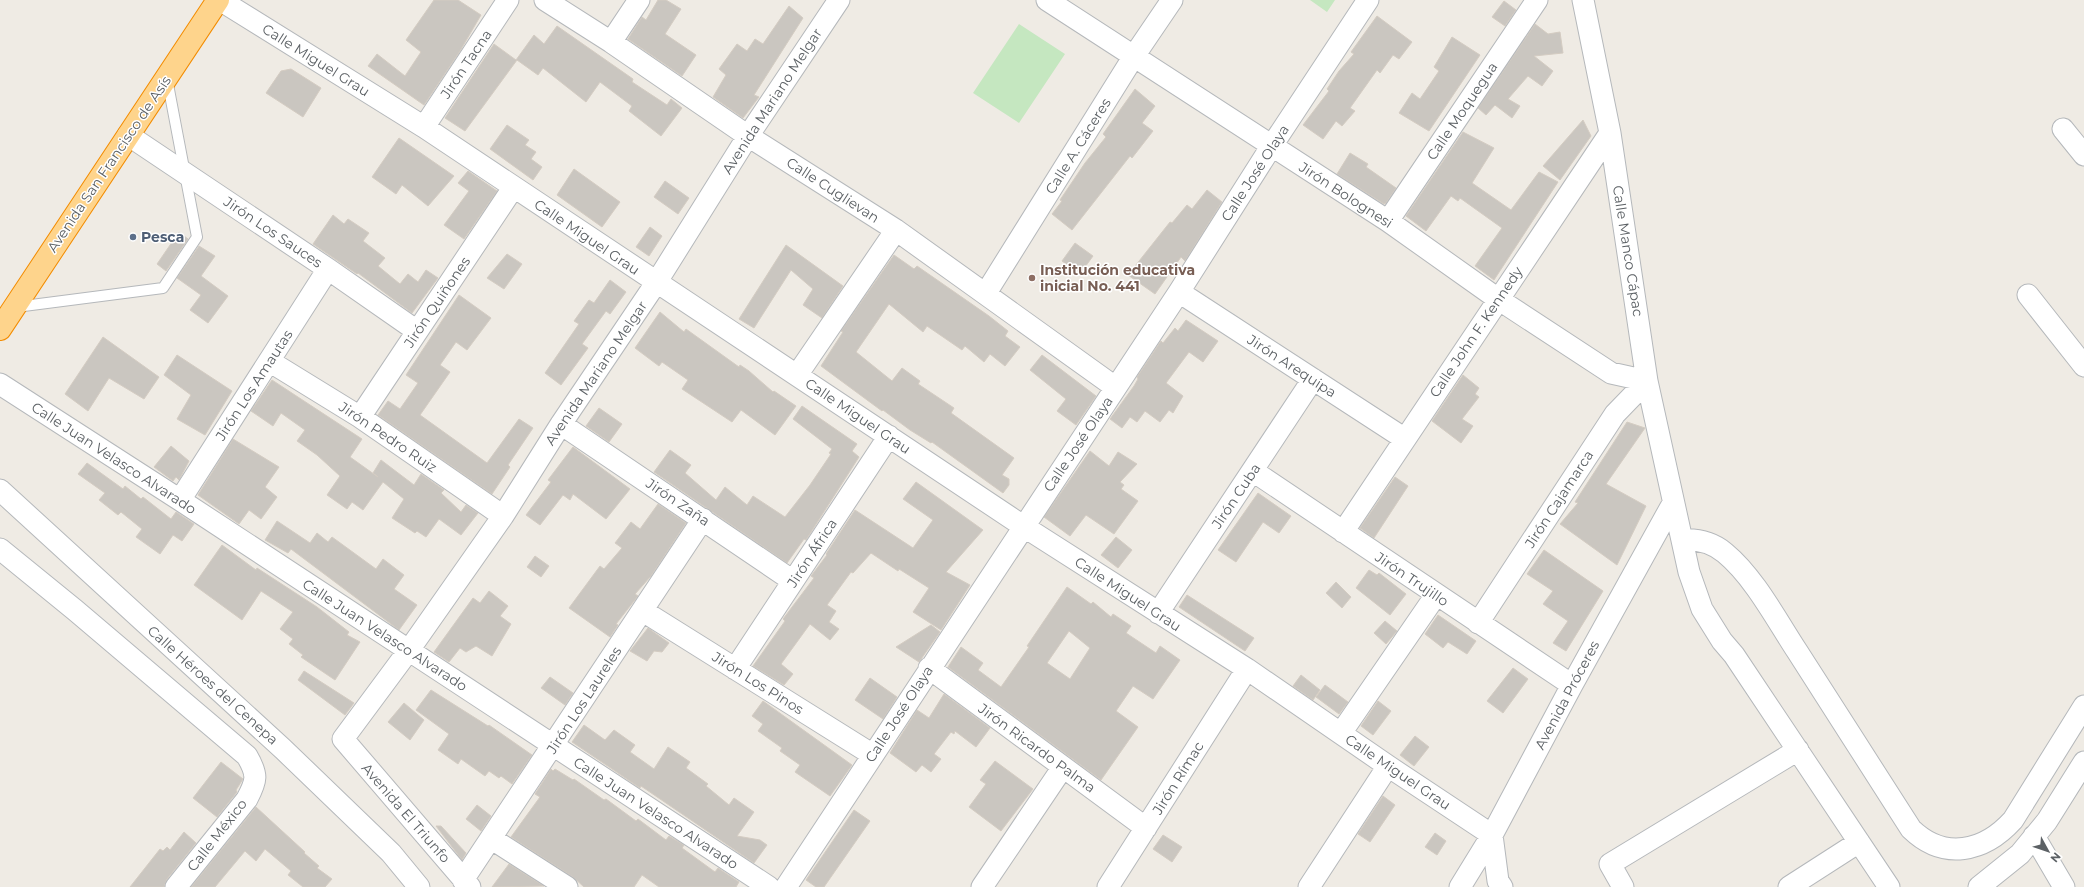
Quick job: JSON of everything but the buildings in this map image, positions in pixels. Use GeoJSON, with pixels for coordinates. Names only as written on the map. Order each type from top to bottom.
{"type":"FeatureCollection","features":[{"type":"Feature","properties":{"kind":"highway","name":"Avenida San Francisco de Asís"},"geometry":{"type":"LineString","coordinates":[[0,328],[219,0]]}},
{"type":"Feature","properties":{"kind":"street","name":"Calle Miguel Grau"},"geometry":{"type":"LineString","coordinates":[[219,0],[424,127],[513,188],[1023,526],[1247,669],[1388,766],[1492,835]]}},
{"type":"Feature","properties":{"kind":"street","name":"Jirón Tacna"},"geometry":{"type":"LineString","coordinates":[[424,127],[508,0]]}},
{"type":"Feature","properties":{"kind":"street","name":"Calle Cuglievan"},"geometry":{"type":"LineString","coordinates":[[545,0],[611,42],[748,136],[896,230],[986,293],[1115,387]]}},
{"type":"Feature","properties":{"kind":"street"},"geometry":{"type":"LineString","coordinates":[[611,42],[639,0]]}},
{"type":"Feature","properties":{"kind":"street","name":"Avenida Mariano Melgar"},"geometry":{"type":"LineString","coordinates":[[343,740],[504,516],[561,424],[656,283],[748,136],[839,0]]}},
{"type":"Feature","properties":{"kind":"street","name":"Calle A. Cáceres"},"geometry":{"type":"LineString","coordinates":[[986,293],[1134,56],[1172,0]]}},
{"type":"Feature","properties":{"kind":"street","name":"Calle José Olaya"},"geometry":{"type":"LineString","coordinates":[[786,887],[872,754],[1179,292],[1271,147],[1368,0]]}},
{"type":"Feature","properties":{"kind":"street","name":"Calle Moquegua"},"geometry":{"type":"LineString","coordinates":[[1388,221],[1537,0]]}},
{"type":"Feature","properties":{"kind":"street","name":"Calle Manco Cápac"},"geometry":{"type":"LineString","coordinates":[[1583,0],[1610,133],[1647,381],[1689,572],[1702,609],[1711,626],[1734,656],[1889,887]]}},
{"type":"Feature","properties":{"kind":"street","name":"Jirón Bolognesi"},"geometry":{"type":"LineString","coordinates":[[1051,1],[1271,147],[1388,221],[1498,299],[1610,373],[1647,381]]}},
{"type":"Feature","properties":{"kind":"street"},"geometry":{"type":"LineString","coordinates":[[2063,129],[2084,155]]}},
{"type":"Feature","properties":{"kind":"street","name":"Calle John F. Kennedy"},"geometry":{"type":"LineString","coordinates":[[1343,532],[1610,133]]}},
{"type":"Feature","properties":{"kind":"street","name":"Jirón Los Sauces"},"geometry":{"type":"LineString","coordinates":[[128,135],[328,269],[417,331]]}},
{"type":"Feature","properties":{"kind":"street","name":"Jirón Quiñones"},"geometry":{"type":"LineString","coordinates":[[360,417],[513,188]]}},
{"type":"Feature","properties":{"kind":"street"},"geometry":{"type":"LineString","coordinates":[[797,375],[896,230]]}},
{"type":"Feature","properties":{"kind":"street","name":"Jirón Los Amautas"},"geometry":{"type":"LineString","coordinates":[[180,500],[328,269]]}},
{"type":"Feature","properties":{"kind":"street","name":"Jirón Arequipa"},"geometry":{"type":"LineString","coordinates":[[1179,292],[1405,439]]}},
{"type":"Feature","properties":{"kind":"street"},"geometry":{"type":"LineString","coordinates":[[2028,295],[2084,366]]}},
{"type":"Feature","properties":{"kind":"street","name":"Jirón Pedro Ruiz"},"geometry":{"type":"LineString","coordinates":[[269,361],[360,417],[504,516]]}},
{"type":"Feature","properties":{"kind":"street","name":"Jirón Cuba"},"geometry":{"type":"LineString","coordinates":[[1158,613],[1313,380]]}},
{"type":"Feature","properties":{"kind":"street","name":"Jirón Cajamarca"},"geometry":{"type":"LineString","coordinates":[[1478,623],[1615,414],[1647,381]]}},
{"type":"Feature","properties":{"kind":"street","name":"Calle Juan Velasco Alvarado"},"geometry":{"type":"LineString","coordinates":[[0,384],[180,500],[769,887]]}},
{"type":"Feature","properties":{"kind":"street","name":"Jirón Zaña"},"geometry":{"type":"LineString","coordinates":[[561,424],[704,519],[793,581]]}},
{"type":"Feature","properties":{"kind":"street","name":"Jirón África"},"geometry":{"type":"LineString","coordinates":[[735,669],[888,436]]}},
{"type":"Feature","properties":{"kind":"street","name":"Jirón Trujillo"},"geometry":{"type":"LineString","coordinates":[[1253,471],[1572,685]]}},
{"type":"Feature","properties":{"kind":"street","name":"Calle Héroes del Cenepa"},"geometry":{"type":"LineString","coordinates":[[0,490],[283,749],[391,853],[419,887]]}},
{"type":"Feature","properties":{"kind":"street","name":"Avenida Próceres"},"geometry":{"type":"LineString","coordinates":[[1460,887],[1492,835],[1572,685],[1673,503]]}},
{"type":"Feature","properties":{"kind":"street","name":"Jirón Los Laureles"},"geometry":{"type":"LineString","coordinates":[[467,883],[492,839],[704,519]]}},
{"type":"Feature","properties":{"kind":"street"},"geometry":{"type":"LineString","coordinates":[[1683,540],[1702,541],[1711,544],[1726,553],[1739,566],[1776,618],[1911,829],[1930,844],[1946,849],[1964,848],[1977,846],[1998,835],[2013,820],[2084,706]]}},
{"type":"Feature","properties":{"kind":"street","name":"Calle México"},"geometry":{"type":"LineString","coordinates":[[0,549],[75,610],[247,756],[255,769],[256,783],[247,798],[176,887]]}},
{"type":"Feature","properties":{"kind":"street"},"geometry":{"type":"LineString","coordinates":[[1341,733],[1436,595]]}},
{"type":"Feature","properties":{"kind":"street","name":"Jirón Los Pinos"},"geometry":{"type":"LineString","coordinates":[[643,611],[872,754]]}},
{"type":"Feature","properties":{"kind":"street","name":"Jirón Ricardo Palma"},"geometry":{"type":"LineString","coordinates":[[929,668],[1146,828]]}},
{"type":"Feature","properties":{"kind":"street","name":"Jirón Rímac"},"geometry":{"type":"LineString","coordinates":[[1108,887],[1247,669]]}},
{"type":"Feature","properties":{"kind":"street","name":"Avenida El Triunfo"},"geometry":{"type":"LineString","coordinates":[[343,740],[467,883]]}},
{"type":"Feature","properties":{"kind":"street"},"geometry":{"type":"LineString","coordinates":[[1623,887],[1610,864],[1798,750]]}},
{"type":"Feature","properties":{"kind":"street"},"geometry":{"type":"LineString","coordinates":[[1979,887],[2020,854],[2046,821],[2084,762]]}},
{"type":"Feature","properties":{"kind":"street"},"geometry":{"type":"LineString","coordinates":[[1309,887],[1388,766]]}},
{"type":"Feature","properties":{"kind":"street"},"geometry":{"type":"LineString","coordinates":[[982,887],[1063,767]]}},
{"type":"Feature","properties":{"kind":"street"},"geometry":{"type":"LineString","coordinates":[[1492,835],[1498,881],[1502,887]]}},
{"type":"Feature","properties":{"kind":"street"},"geometry":{"type":"LineString","coordinates":[[2034,836],[2064,887]]}},
{"type":"Feature","properties":{"kind":"street"},"geometry":{"type":"LineString","coordinates":[[492,839],[567,887]]}},
{"type":"Feature","properties":{"kind":"street"},"geometry":{"type":"LineString","coordinates":[[1789,887],[1860,842]]}},
{"type":"Feature","properties":{"kind":"lane"},"geometry":{"type":"LineString","coordinates":[[14,307],[164,288],[197,237],[167,77]]}},
{"type":"Feature","properties":{"kind":"green space"},"geometry":{"type":"Polygon","coordinates":[[[1310,0],[1335,0],[1327,12],[1310,0]]]}},
{"type":"Feature","properties":{"kind":"green space"},"geometry":{"type":"Polygon","coordinates":[[[1019,24],[1065,54],[1019,123],[973,93],[1019,24]]]}},
{"type":"Feature","properties":{"kind":"place","name":"Pesca"},"geometry":{"type":"Point","coordinates":[133,237]}},
{"type":"Feature","properties":{"kind":"place","name":"Institución educativa inicial No. 441"},"geometry":{"type":"Point","coordinates":[1032,278]}}]}
